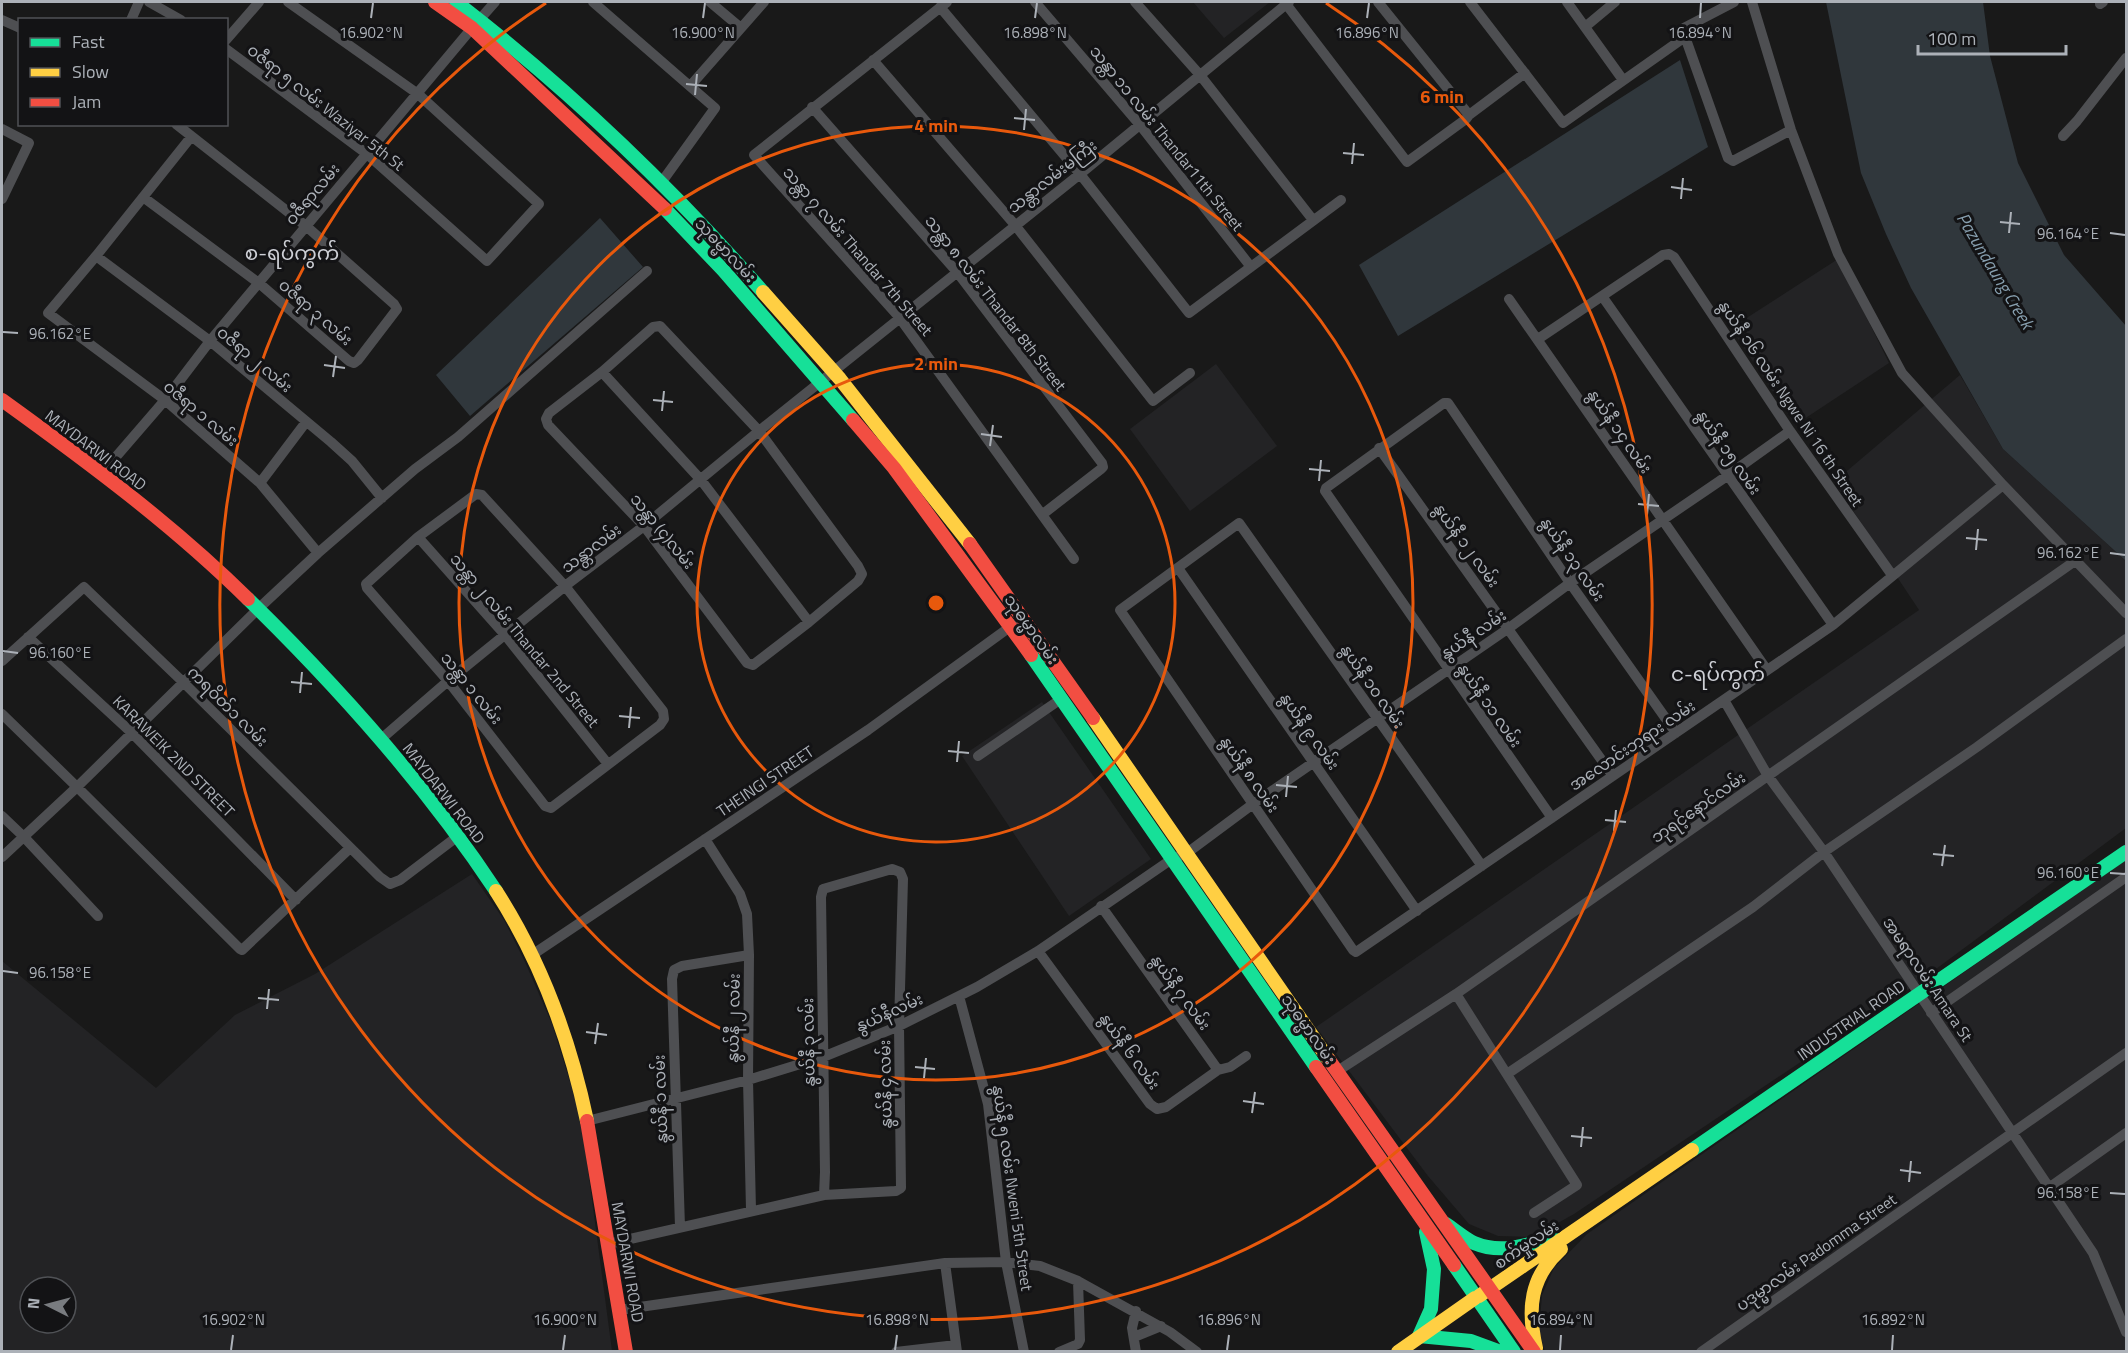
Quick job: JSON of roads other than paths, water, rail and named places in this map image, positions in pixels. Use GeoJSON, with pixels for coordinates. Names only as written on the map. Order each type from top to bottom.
{"type":"FeatureCollection","features":[{"type":"Feature","properties":{"kind":"main road","name":"သုဓမ္မာလမ်း"},"geometry":{"type":"LineString","coordinates":[[435,2],[515,48],[660,183],[737,262],[834,373],[952,519],[1023,618],[1437,1217],[1535,1352]]}},
{"type":"Feature","properties":{"kind":"main road","name":"သုဓမ္မာလမ်း"},"geometry":{"type":"LineString","coordinates":[[456,2],[651,195],[723,270],[894,468],[1011,627],[1514,1352]]}},
{"type":"Feature","properties":{"kind":"main road","name":"MAYDARWI ROAD"},"geometry":{"type":"LineString","coordinates":[[2,400],[102,473],[181,537],[258,609],[322,674],[381,740],[458,836],[510,913],[532,955],[560,1023],[587,1120],[626,1352]]}},
{"type":"Feature","properties":{"kind":"main road","name":"INDUSTRIAL ROAD"},"geometry":{"type":"LineString","coordinates":[[1595,1217],[2127,852]]}},
{"type":"Feature","properties":{"kind":"main road"},"geometry":{"type":"LineString","coordinates":[[1437,1217],[1474,1243],[1502,1249],[1533,1245],[1595,1217]]}},
{"type":"Feature","properties":{"kind":"main road"},"geometry":{"type":"LineString","coordinates":[[1535,1352],[1530,1327],[1534,1293],[1545,1264],[1595,1217]]}},
{"type":"Feature","properties":{"kind":"main road","name":"စက်မှုလမ်း"},"geometry":{"type":"LineString","coordinates":[[1398,1352],[1595,1217]]}},
{"type":"Feature","properties":{"kind":"main road"},"geometry":{"type":"LineString","coordinates":[[1425,1225],[1434,1269],[1431,1309],[1419,1336],[1451,1338],[1486,1344],[1501,1352]]}},
{"type":"Feature","properties":{"kind":"street"},"geometry":{"type":"LineString","coordinates":[[132,18],[139,2]]}},
{"type":"Feature","properties":{"kind":"street"},"geometry":{"type":"LineString","coordinates":[[149,2],[177,18]]}},
{"type":"Feature","properties":{"kind":"street"},"geometry":{"type":"LineString","coordinates":[[228,38],[259,2]]}},
{"type":"Feature","properties":{"kind":"street"},"geometry":{"type":"LineString","coordinates":[[288,2],[418,94]]}},
{"type":"Feature","properties":{"kind":"street","name":"ဝဇီရာလမ်း"},"geometry":{"type":"LineString","coordinates":[[102,473],[495,2]]}},
{"type":"Feature","properties":{"kind":"street"},"geometry":{"type":"LineString","coordinates":[[593,2],[715,108],[660,183]]}},
{"type":"Feature","properties":{"kind":"street"},"geometry":{"type":"LineString","coordinates":[[710,2],[741,28]]}},
{"type":"Feature","properties":{"kind":"street"},"geometry":{"type":"LineString","coordinates":[[691,85],[764,2]]}},
{"type":"Feature","properties":{"kind":"street","name":"သန္တာ ၁၁ လမ်း Thandar11th Street"},"geometry":{"type":"LineString","coordinates":[[1035,2],[1140,125],[1251,267]]}},
{"type":"Feature","properties":{"kind":"street"},"geometry":{"type":"LineString","coordinates":[[1135,2],[1200,75],[1313,220]]}},
{"type":"Feature","properties":{"kind":"street"},"geometry":{"type":"LineString","coordinates":[[1378,2],[1469,115]]}},
{"type":"Feature","properties":{"kind":"street"},"geometry":{"type":"LineString","coordinates":[[1470,2],[1563,123],[1685,37]]}},
{"type":"Feature","properties":{"kind":"street"},"geometry":{"type":"LineString","coordinates":[[1567,2],[1623,80]]}},
{"type":"Feature","properties":{"kind":"street"},"geometry":{"type":"LineString","coordinates":[[1585,27],[1615,2]]}},
{"type":"Feature","properties":{"kind":"street"},"geometry":{"type":"LineString","coordinates":[[1734,2],[1684,28],[1683,31],[1730,160],[1733,161],[1791,130]]}},
{"type":"Feature","properties":{"kind":"street"},"geometry":{"type":"LineString","coordinates":[[1752,2],[1791,130],[1838,254],[1902,373],[2002,485],[2127,613]]}},
{"type":"Feature","properties":{"kind":"street"},"geometry":{"type":"LineString","coordinates":[[1288,3],[1405,162],[1409,162],[1525,73]]}},
{"type":"Feature","properties":{"kind":"street","name":"သန္တာလမ်းမကြီး"},"geometry":{"type":"LineString","coordinates":[[821,382],[1288,3]]}},
{"type":"Feature","properties":{"kind":"street"},"geometry":{"type":"LineString","coordinates":[[812,107],[944,4],[1189,313],[1341,200]]}},
{"type":"Feature","properties":{"kind":"street"},"geometry":{"type":"LineString","coordinates":[[2,20],[18,27]]}},
{"type":"Feature","properties":{"kind":"street","name":"ဝဇီရာ ၅ လမ်း Waziyar 5th St"},"geometry":{"type":"LineString","coordinates":[[228,50],[367,154],[487,261],[539,204],[418,94]]}},
{"type":"Feature","properties":{"kind":"street"},"geometry":{"type":"LineString","coordinates":[[2063,136],[2127,58]]}},
{"type":"Feature","properties":{"kind":"street"},"geometry":{"type":"LineString","coordinates":[[873,60],[1015,225],[1153,401],[1190,373]]}},
{"type":"Feature","properties":{"kind":"street","name":"သန္တာ ၇ လမ်း Thandar 7th Street"},"geometry":{"type":"LineString","coordinates":[[812,107],[754,155],[900,318],[1074,558]]}},
{"type":"Feature","properties":{"kind":"street","name":"သန္တာ ၈ လမ်း Thandar 8th Street"},"geometry":{"type":"LineString","coordinates":[[812,107],[957,272],[1103,467],[1043,514]]}},
{"type":"Feature","properties":{"kind":"street"},"geometry":{"type":"LineString","coordinates":[[178,126],[306,226]]}},
{"type":"Feature","properties":{"kind":"street"},"geometry":{"type":"LineString","coordinates":[[2,129],[29,143],[2,199]]}},
{"type":"Feature","properties":{"kind":"street"},"geometry":{"type":"LineString","coordinates":[[96,256],[191,137]]}},
{"type":"Feature","properties":{"kind":"street","name":"ဝဇီရာ ၃ လမ်း"},"geometry":{"type":"LineString","coordinates":[[143,197],[260,284],[354,363],[397,309],[306,226]]}},
{"type":"Feature","properties":{"kind":"street","name":"နွယ်နီ ၁၆ လမ်း Ngwe Ni 16 th Street"},"geometry":{"type":"LineString","coordinates":[[1602,296],[1663,255],[1674,256],[1790,431],[1892,575]]}},
{"type":"Feature","properties":{"kind":"street","name":"ဝဇီရာ ၁ လမ်း"},"geometry":{"type":"LineString","coordinates":[[96,256],[48,313],[165,400],[260,483],[318,553]]}},
{"type":"Feature","properties":{"kind":"street","name":"ဝဇီရာ ၂ လမ်း"},"geometry":{"type":"LineString","coordinates":[[96,256],[210,341],[306,422],[352,461],[382,498]]}},
{"type":"Feature","properties":{"kind":"street"},"geometry":{"type":"LineString","coordinates":[[2,857],[78,787],[183,682],[318,553],[458,437],[647,271]]}},
{"type":"Feature","properties":{"kind":"street"},"geometry":{"type":"LineString","coordinates":[[1538,339],[1602,296]]}},
{"type":"Feature","properties":{"kind":"street","name":"နွယ်နီ ၁၅ လမ်း"},"geometry":{"type":"LineString","coordinates":[[1602,296],[1833,626]]}},
{"type":"Feature","properties":{"kind":"street","name":"နွယ်နီ ၁၄ လမ်း"},"geometry":{"type":"LineString","coordinates":[[1509,299],[1767,670]]}},
{"type":"Feature","properties":{"kind":"street"},"geometry":{"type":"LineString","coordinates":[[660,326],[759,431],[858,566],[862,574],[858,581],[809,622],[701,480],[602,372],[652,327],[660,326]]}},
{"type":"Feature","properties":{"kind":"street","name":"သန္တာ (၄)လမ်း"},"geometry":{"type":"LineString","coordinates":[[602,372],[549,413],[546,419],[548,425],[644,526],[747,663],[753,665],[809,622]]}},
{"type":"Feature","properties":{"kind":"street","name":"သန္တာလမ်း"},"geometry":{"type":"LineString","coordinates":[[381,740],[448,681],[821,382]]}},
{"type":"Feature","properties":{"kind":"street","name":"နွယ်နီ ၁၃ လမ်း"},"geometry":{"type":"LineString","coordinates":[[1380,448],[1446,402],[1676,733]]}},
{"type":"Feature","properties":{"kind":"street"},"geometry":{"type":"LineString","coordinates":[[260,483],[306,422]]}},
{"type":"Feature","properties":{"kind":"street","name":"နွယ်နီ လမ်း"},"geometry":{"type":"LineString","coordinates":[[1172,859],[1187,853],[1253,804],[1509,628],[1570,582],[1790,431]]}},
{"type":"Feature","properties":{"kind":"street","name":"နွယ်နီ ၁၁ လမ်း"},"geometry":{"type":"LineString","coordinates":[[1380,448],[1325,489],[1447,670],[1552,818]]}},
{"type":"Feature","properties":{"kind":"street","name":"နွယ်နီ ၁၂ လမ်း"},"geometry":{"type":"LineString","coordinates":[[1380,448],[1613,776]]}},
{"type":"Feature","properties":{"kind":"street","name":"အလောင်းဘုရား လမ်း"},"geometry":{"type":"LineString","coordinates":[[1356,952],[1833,626],[2002,485]]}},
{"type":"Feature","properties":{"kind":"street"},"geometry":{"type":"LineString","coordinates":[[418,537],[476,494],[482,495],[565,586],[663,711],[664,719],[660,725],[608,764]]}},
{"type":"Feature","properties":{"kind":"street","name":"နွယ်နီ ၁၀ လမ်း"},"geometry":{"type":"LineString","coordinates":[[1178,568],[1239,523],[1482,866]]}},
{"type":"Feature","properties":{"kind":"street","name":"သန္တာ ၁ လမ်း"},"geometry":{"type":"LineString","coordinates":[[418,537],[368,581],[367,588],[448,681],[545,806],[551,808],[608,764]]}},
{"type":"Feature","properties":{"kind":"street","name":"သန္တာ ၂ လမ်း Thandar 2nd Street"},"geometry":{"type":"LineString","coordinates":[[418,537],[505,635],[608,764]]}},
{"type":"Feature","properties":{"kind":"street","name":"ဘုရင့်နောင်လမ်း"},"geometry":{"type":"LineString","coordinates":[[1336,1072],[1456,994],[2075,561]]}},
{"type":"Feature","properties":{"kind":"street","name":"နွယ်နီ ၈ လမ်း"},"geometry":{"type":"LineString","coordinates":[[1178,568],[1120,612],[1356,952]]}},
{"type":"Feature","properties":{"kind":"street","name":"နွယ်နီ ၉ လမ်း"},"geometry":{"type":"LineString","coordinates":[[1178,568],[1417,911]]}},
{"type":"Feature","properties":{"kind":"street","name":"ကရဝိတ်၁ လမ်း"},"geometry":{"type":"LineString","coordinates":[[28,637],[84,588],[183,682],[350,848],[390,884],[400,880],[458,836]]}},
{"type":"Feature","properties":{"kind":"street","name":"THEINGI STREET"},"geometry":{"type":"LineString","coordinates":[[532,955],[868,730],[1023,618]]}},
{"type":"Feature","properties":{"kind":"street"},"geometry":{"type":"LineString","coordinates":[[2,661],[28,637]]}},
{"type":"Feature","properties":{"kind":"street","name":"KARAWEIK 2ND STREET"},"geometry":{"type":"LineString","coordinates":[[28,637],[132,733],[296,900]]}},
{"type":"Feature","properties":{"kind":"street"},"geometry":{"type":"LineString","coordinates":[[1507,1074],[1753,907],[1824,852],[1977,747],[2127,639]]}},
{"type":"Feature","properties":{"kind":"street"},"geometry":{"type":"LineString","coordinates":[[978,756],[1061,699]]}},
{"type":"Feature","properties":{"kind":"street","name":"အမရာလမ်း Amara St"},"geometry":{"type":"LineString","coordinates":[[1724,700],[1768,776],[1824,852],[2093,1253],[2103,1277],[2122,1308],[2127,1332]]}},
{"type":"Feature","properties":{"kind":"street"},"geometry":{"type":"LineString","coordinates":[[2,714],[240,950],[350,848]]}},
{"type":"Feature","properties":{"kind":"street"},"geometry":{"type":"LineString","coordinates":[[2,816],[98,916]]}},
{"type":"Feature","properties":{"kind":"street","name":"နွယ်နီ ၂ လမ်း"},"geometry":{"type":"LineString","coordinates":[[705,839],[740,894],[747,914],[751,1210]]}},
{"type":"Feature","properties":{"kind":"street","name":"နွယ်နီလမ်း"},"geometry":{"type":"LineString","coordinates":[[587,1120],[748,1080],[823,1057],[899,1026],[959,996],[1038,951],[1172,859]]}},
{"type":"Feature","properties":{"kind":"street","name":"နွယ်နီ ၄ လမ်း"},"geometry":{"type":"LineString","coordinates":[[823,889],[892,870],[900,872],[903,879],[899,1026],[901,1188],[896,1191],[824,1195]]}},
{"type":"Feature","properties":{"kind":"street"},"geometry":{"type":"LineString","coordinates":[[1931,1013],[2127,877]]}},
{"type":"Feature","properties":{"kind":"street","name":"နွယ်နီ ၃ လမ်း"},"geometry":{"type":"LineString","coordinates":[[823,889],[821,897],[824,1195]]}},
{"type":"Feature","properties":{"kind":"street","name":"နွယ်နီ ၇ လမ်း"},"geometry":{"type":"LineString","coordinates":[[1101,906],[1218,1070]]}},
{"type":"Feature","properties":{"kind":"street","name":"နွယ်နီ ၆ လမ်း"},"geometry":{"type":"LineString","coordinates":[[1038,951],[1150,1104],[1157,1109],[1166,1107],[1218,1070]]}},
{"type":"Feature","properties":{"kind":"street","name":"နွယ်နီ ၁ လမ်း"},"geometry":{"type":"LineString","coordinates":[[680,1227],[672,979],[674,970],[682,966],[749,955]]}},
{"type":"Feature","properties":{"kind":"street"},"geometry":{"type":"LineString","coordinates":[[1456,994],[1577,1185],[1533,1214]]}},
{"type":"Feature","properties":{"kind":"street","name":"နွယ်နီ ၅ လမ်း Nweni 5th Street"},"geometry":{"type":"LineString","coordinates":[[959,996],[988,1104],[1006,1262],[1024,1352]]}},
{"type":"Feature","properties":{"kind":"street","name":"ပဒုမ္မာလမ်း Padomma Street"},"geometry":{"type":"LineString","coordinates":[[1701,1352],[2127,1053]]}},
{"type":"Feature","properties":{"kind":"street"},"geometry":{"type":"LineString","coordinates":[[1218,1070],[1230,1067],[1246,1056]]}},
{"type":"Feature","properties":{"kind":"street"},"geometry":{"type":"LineString","coordinates":[[2050,1187],[2127,1133]]}},
{"type":"Feature","properties":{"kind":"street"},"geometry":{"type":"LineString","coordinates":[[608,1244],[824,1195]]}},
{"type":"Feature","properties":{"kind":"street"},"geometry":{"type":"LineString","coordinates":[[619,1310],[945,1263],[1006,1262],[1040,1266],[1078,1281],[1136,1311],[1197,1352]]}},
{"type":"Feature","properties":{"kind":"street"},"geometry":{"type":"LineString","coordinates":[[896,1352],[957,1348],[945,1263]]}},
{"type":"Feature","properties":{"kind":"street"},"geometry":{"type":"LineString","coordinates":[[1059,1352],[1078,1344],[1080,1340],[1078,1281]]}},
{"type":"Feature","properties":{"kind":"street"},"geometry":{"type":"LineString","coordinates":[[1136,1311],[1132,1328],[1136,1352]]}},
{"type":"Feature","properties":{"kind":"street"},"geometry":{"type":"LineString","coordinates":[[1134,1337],[1161,1326]]}},
{"type":"Feature","properties":{"kind":"water","name":"Pazundaung Creek"},"geometry":{"type":"Polygon","coordinates":[[[1826,2],[1983,2],[1990,56],[2018,163],[2064,255],[2126,326],[2126,561],[2003,449],[1911,288],[1861,173],[1826,2]]]}},
{"type":"Feature","properties":{"kind":"water"},"geometry":{"type":"Polygon","coordinates":[[[1680,60],[1708,147],[1398,336],[1359,265],[1680,60]]]}},
{"type":"Feature","properties":{"kind":"water"},"geometry":{"type":"Polygon","coordinates":[[[600,218],[643,267],[470,416],[436,375],[600,218]]]}},
{"type":"Feature","properties":{"kind":"district","name":"စ-ရပ်ကွက်"},"geometry":{"type":"Point","coordinates":[292,253]}},
{"type":"Feature","properties":{"kind":"district","name":"င-ရပ်ကွက်"},"geometry":{"type":"Point","coordinates":[1718,674]}}]}
